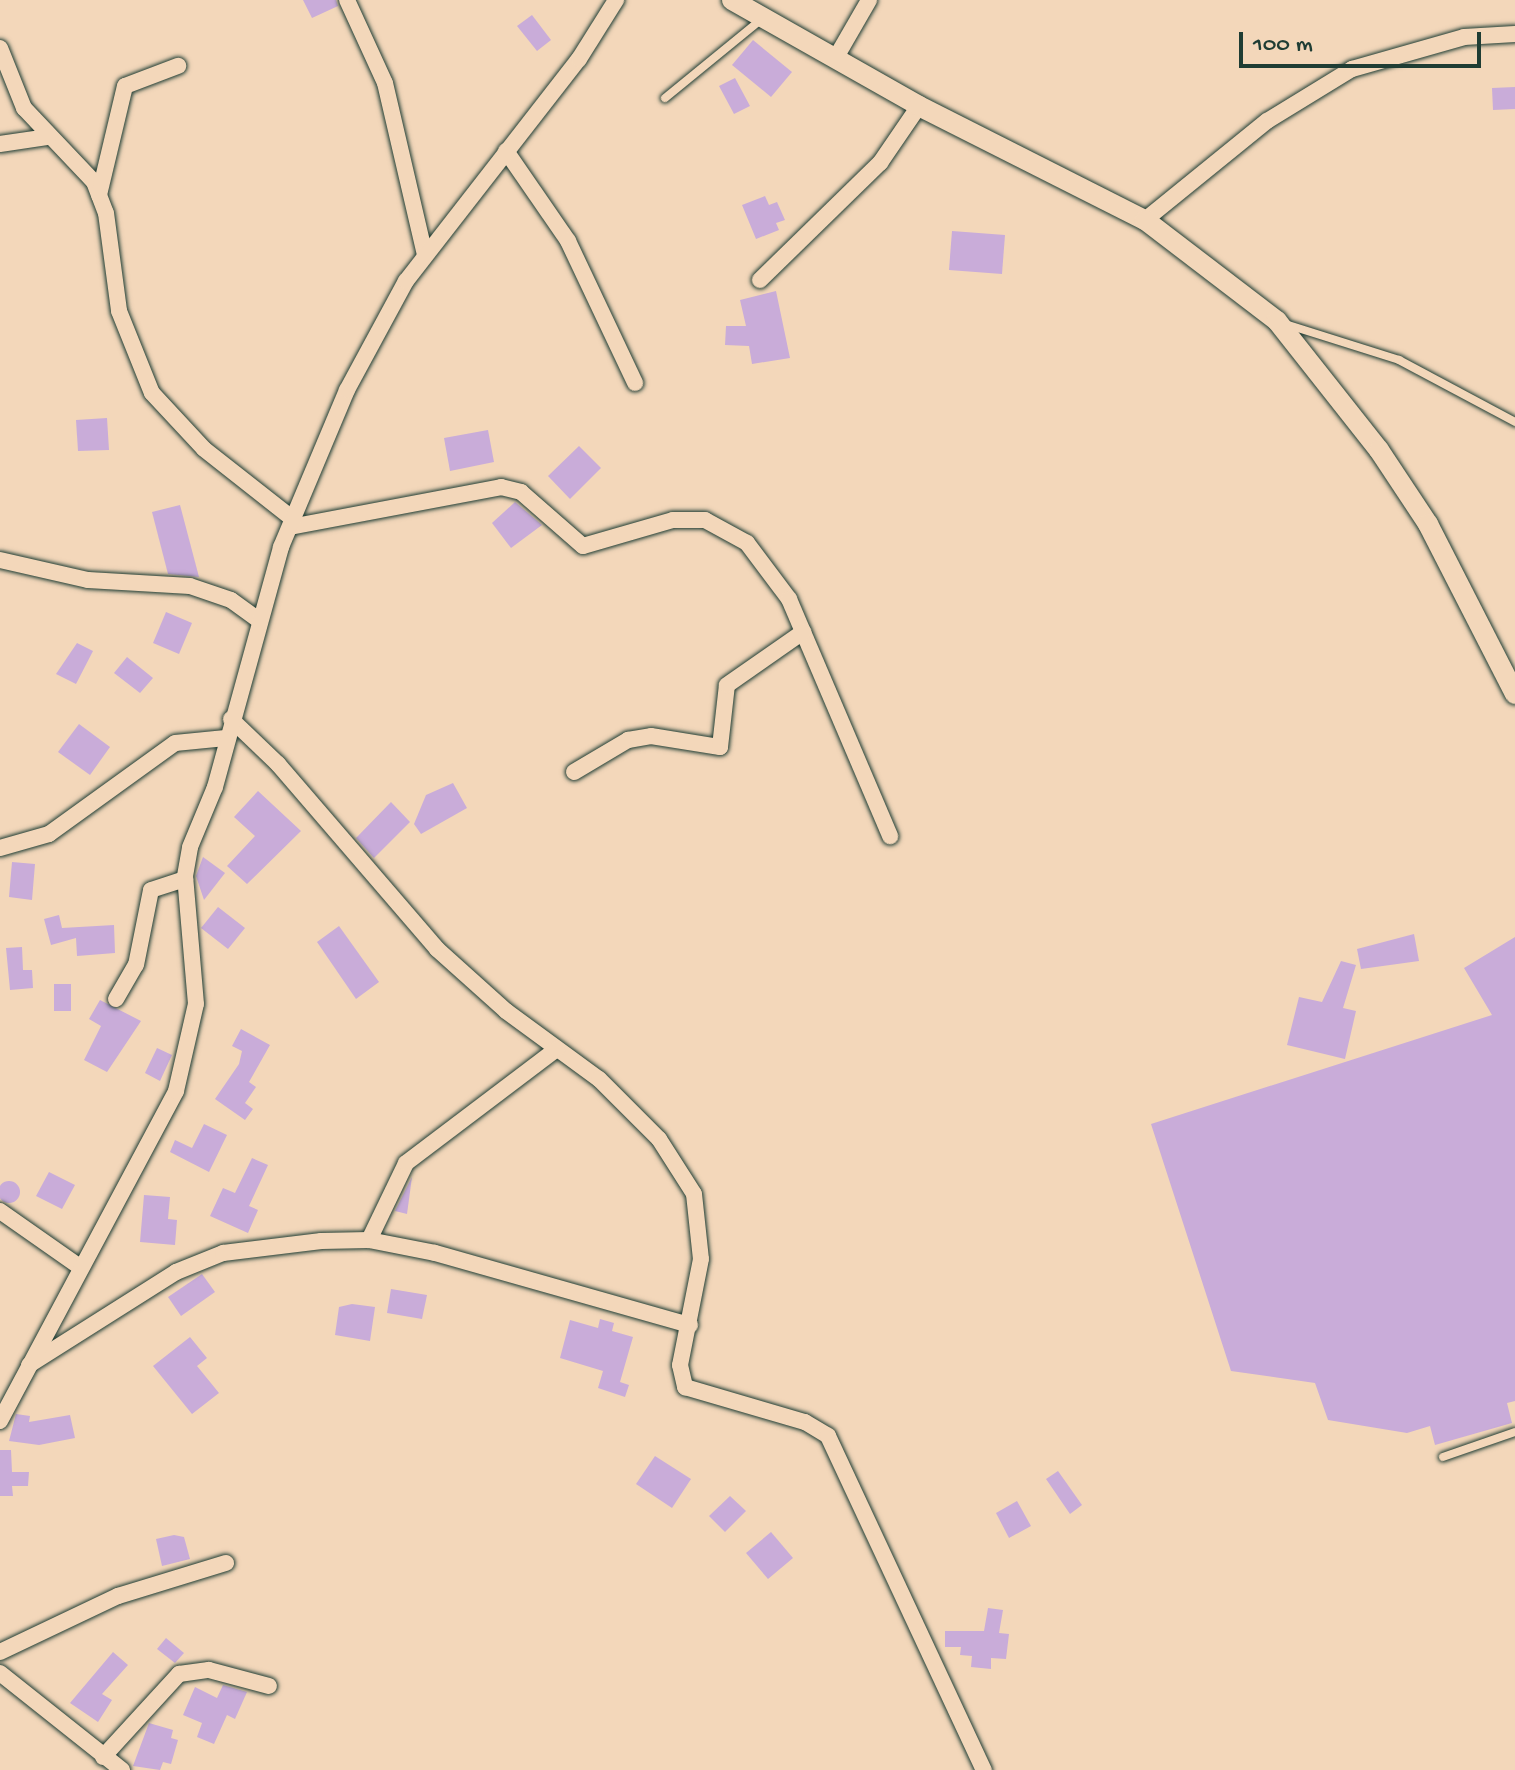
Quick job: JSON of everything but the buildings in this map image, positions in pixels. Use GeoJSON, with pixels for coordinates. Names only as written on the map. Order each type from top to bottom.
{"type":"FeatureCollection","features":[{"type":"Feature","properties":{"kind":"street"},"geometry":{"type":"LineString","coordinates":[[347,0],[385,83],[425,255]]}},
{"type":"Feature","properties":{"kind":"street"},"geometry":{"type":"LineString","coordinates":[[0,1421],[176,1091],[186,1058],[197,971],[185,879],[257,619],[291,523],[347,390],[425,255],[579,59],[616,0]]}},
{"type":"Feature","properties":{"kind":"street"},"geometry":{"type":"LineString","coordinates":[[732,0],[919,106],[1145,220],[1277,321],[1379,450],[1428,524],[1515,694]]}},
{"type":"Feature","properties":{"kind":"street"},"geometry":{"type":"LineString","coordinates":[[835,59],[869,0]]}},
{"type":"Feature","properties":{"kind":"street"},"geometry":{"type":"LineString","coordinates":[[1145,220],[1267,121],[1352,69],[1464,37],[1515,34]]}},
{"type":"Feature","properties":{"kind":"street"},"geometry":{"type":"LineString","coordinates":[[0,48],[24,108],[48,137],[78,161],[99,196],[119,311],[152,393],[204,449],[291,523]]}},
{"type":"Feature","properties":{"kind":"street"},"geometry":{"type":"LineString","coordinates":[[99,196],[125,86],[178,66]]}},
{"type":"Feature","properties":{"kind":"street"},"geometry":{"type":"LineString","coordinates":[[760,280],[870,174],[919,106]]}},
{"type":"Feature","properties":{"kind":"street"},"geometry":{"type":"LineString","coordinates":[[0,144],[48,137]]}},
{"type":"Feature","properties":{"kind":"street"},"geometry":{"type":"LineString","coordinates":[[506,151],[568,241],[635,383]]}},
{"type":"Feature","properties":{"kind":"street"},"geometry":{"type":"LineString","coordinates":[[291,523],[501,487],[521,492],[583,546],[673,520],[705,520],[747,543],[789,599],[890,836]]}},
{"type":"Feature","properties":{"kind":"street"},"geometry":{"type":"LineString","coordinates":[[0,560],[88,580],[190,586],[231,600],[257,619]]}},
{"type":"Feature","properties":{"kind":"street"},"geometry":{"type":"LineString","coordinates":[[574,772],[628,740],[651,736],[720,747],[727,685],[803,632]]}},
{"type":"Feature","properties":{"kind":"street"},"geometry":{"type":"LineString","coordinates":[[231,719],[278,764],[437,949],[557,1049],[599,1079],[659,1139],[694,1194],[701,1259],[680,1365],[685,1387],[805,1422],[828,1436],[984,1770]]}},
{"type":"Feature","properties":{"kind":"street"},"geometry":{"type":"LineString","coordinates":[[0,848],[49,834],[175,743],[226,738]]}},
{"type":"Feature","properties":{"kind":"street"},"geometry":{"type":"LineString","coordinates":[[116,999],[136,965],[151,890],[185,879]]}},
{"type":"Feature","properties":{"kind":"street"},"geometry":{"type":"LineString","coordinates":[[369,1240],[406,1163],[557,1049]]}},
{"type":"Feature","properties":{"kind":"street"},"geometry":{"type":"LineString","coordinates":[[0,1211],[80,1267]]}},
{"type":"Feature","properties":{"kind":"street"},"geometry":{"type":"LineString","coordinates":[[28,1366],[176,1272],[223,1253],[369,1240],[690,1325]]}},
{"type":"Feature","properties":{"kind":"street"},"geometry":{"type":"LineString","coordinates":[[0,1652],[118,1596],[226,1563]]}},
{"type":"Feature","properties":{"kind":"street"},"geometry":{"type":"LineString","coordinates":[[103,1757],[179,1674],[209,1670],[269,1686]]}},
{"type":"Feature","properties":{"kind":"street"},"geometry":{"type":"LineString","coordinates":[[0,1673],[122,1770]]}},
{"type":"Feature","properties":{"kind":"lane"},"geometry":{"type":"LineString","coordinates":[[665,98],[762,19]]}},
{"type":"Feature","properties":{"kind":"lane"},"geometry":{"type":"LineString","coordinates":[[1277,321],[1399,360],[1515,422]]}},
{"type":"Feature","properties":{"kind":"lane"},"geometry":{"type":"LineString","coordinates":[[1443,1457],[1515,1432]]}}]}
